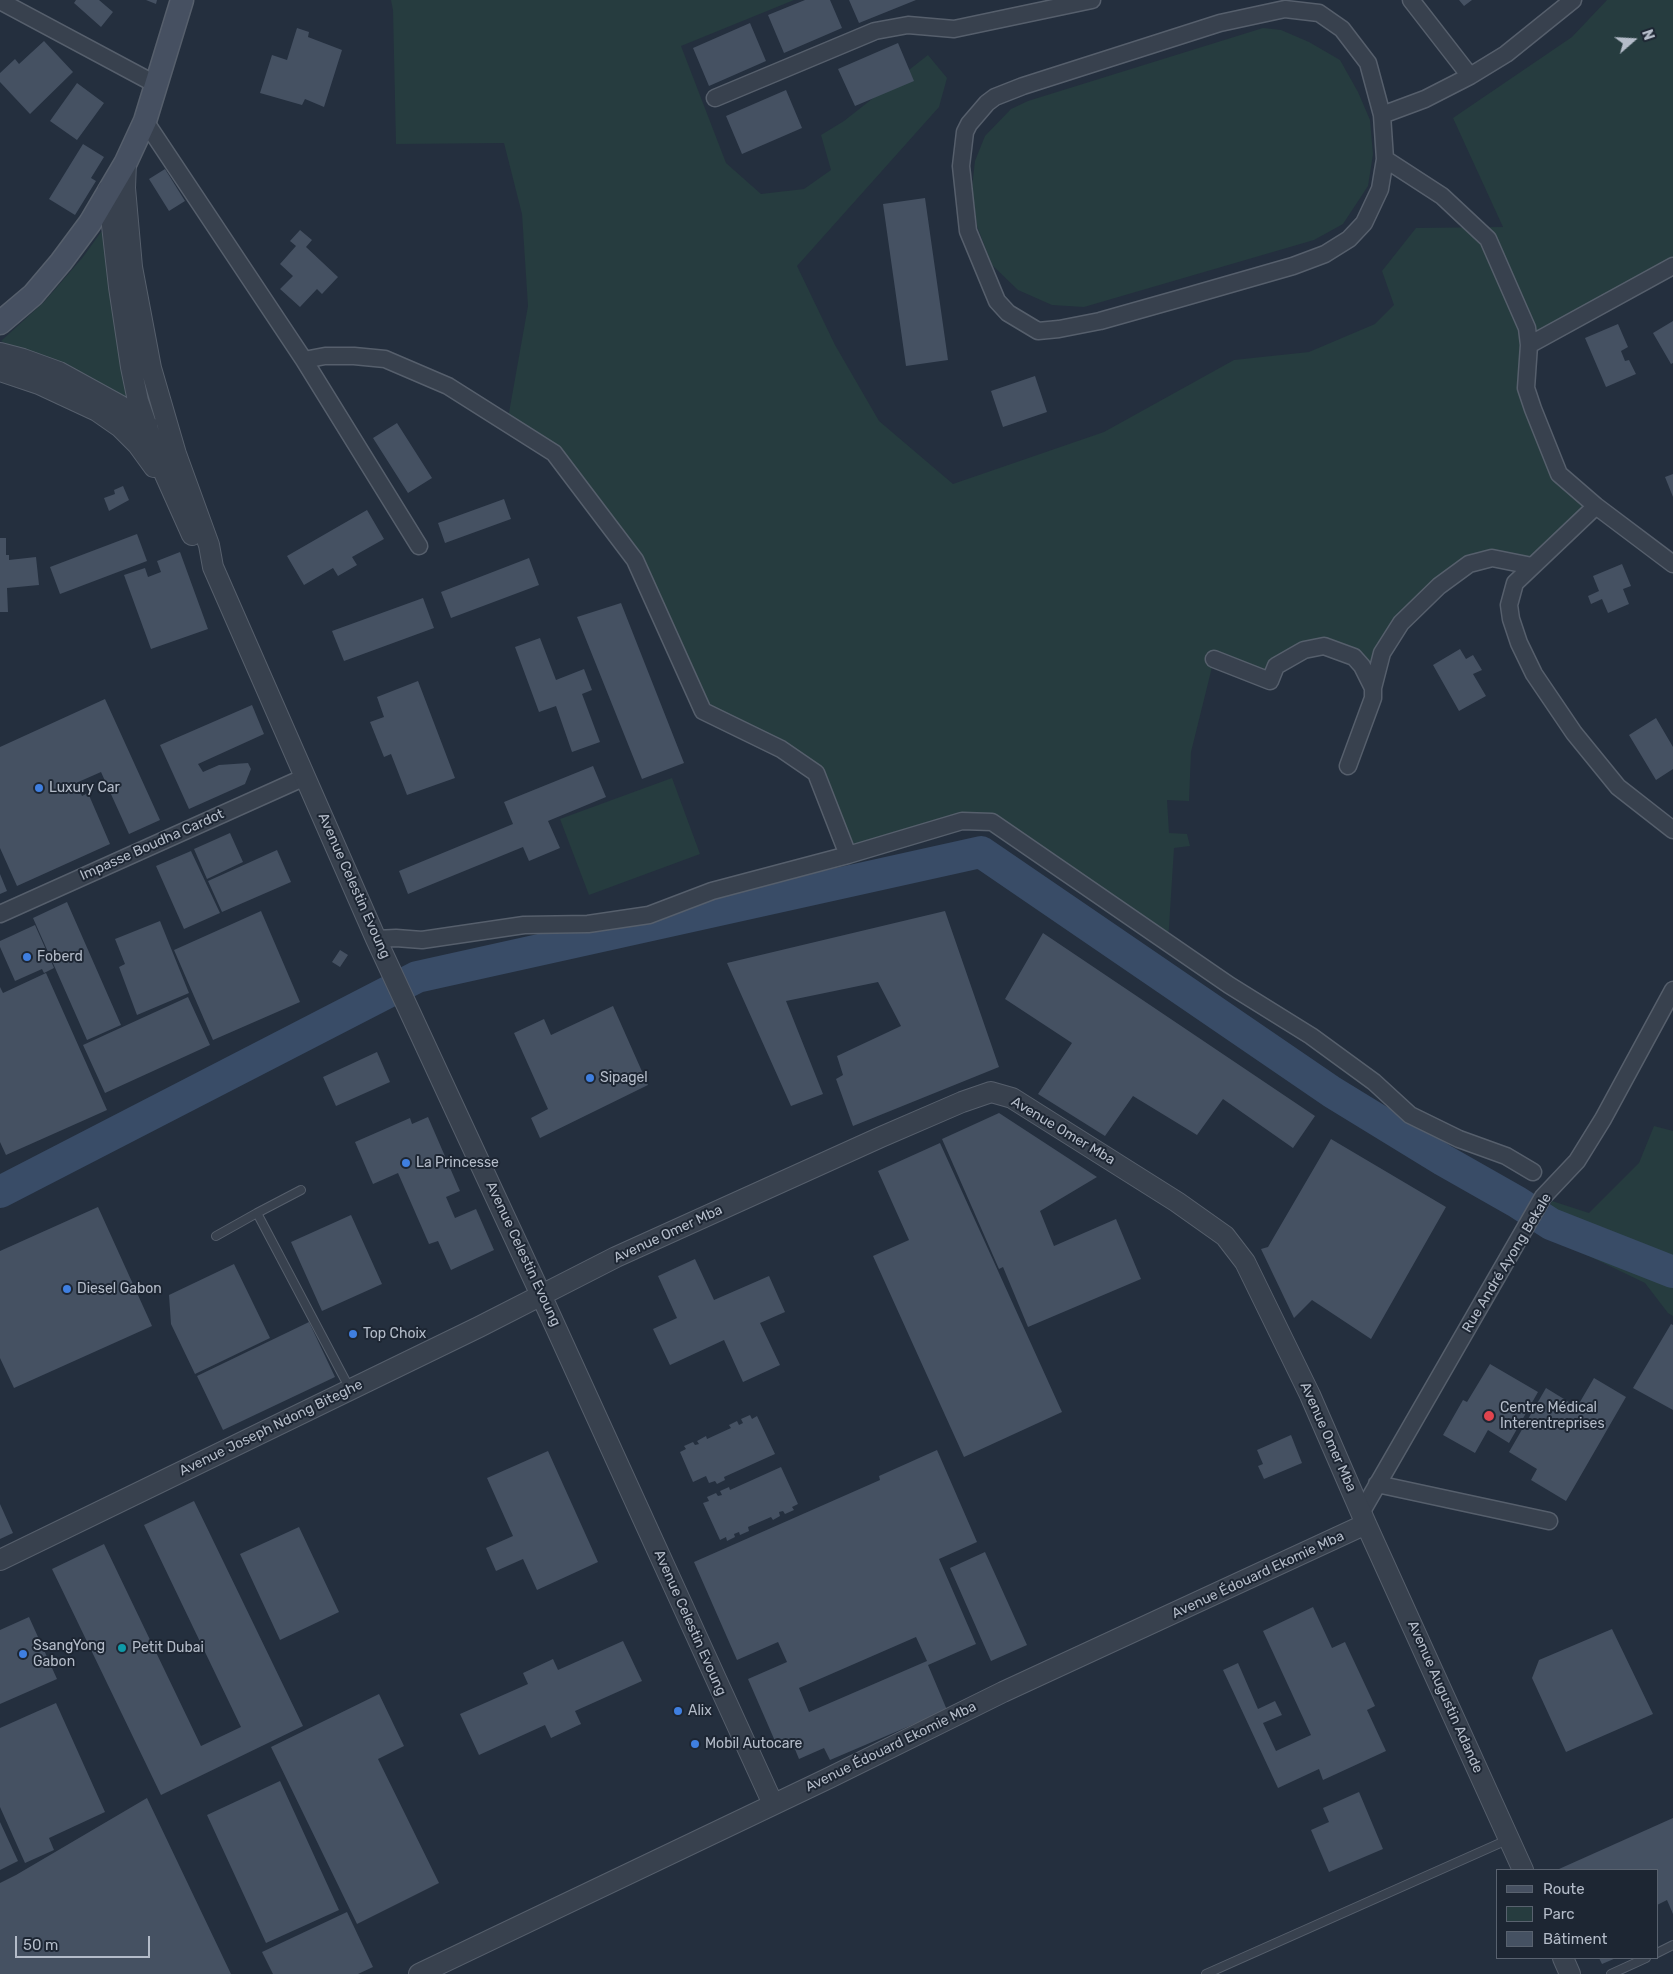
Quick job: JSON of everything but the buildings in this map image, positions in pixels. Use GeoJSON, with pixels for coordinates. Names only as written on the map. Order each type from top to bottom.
{"type":"FeatureCollection","features":[{"type":"Feature","properties":{"kind":"main road"},"geometry":{"type":"LineString","coordinates":[[0,323],[33,295],[61,262],[90,223],[126,162],[145,121],[182,0]]}},
{"type":"Feature","properties":{"kind":"street"},"geometry":{"type":"LineString","coordinates":[[715,98],[875,31],[908,25],[954,29],[1092,0]]}},
{"type":"Feature","properties":{"kind":"street"},"geometry":{"type":"LineString","coordinates":[[1411,0],[1470,76]]}},
{"type":"Feature","properties":{"kind":"street"},"geometry":{"type":"LineString","coordinates":[[1382,115],[1425,99],[1470,76],[1506,54],[1573,0]]}},
{"type":"Feature","properties":{"kind":"street"},"geometry":{"type":"LineString","coordinates":[[0,1],[157,85]]}},
{"type":"Feature","properties":{"kind":"street"},"geometry":{"type":"LineString","coordinates":[[1285,10],[1319,13],[1342,29],[1368,63],[1382,115],[1385,159],[1380,189],[1364,223],[1349,239],[1324,254],[1292,266],[1100,321],[1038,331],[1008,313],[997,301],[968,231],[961,166],[965,132],[969,124],[995,97],[1023,86],[1220,23],[1285,10]]}},
{"type":"Feature","properties":{"kind":"street"},"geometry":{"type":"LineString","coordinates":[[145,121],[304,360],[419,546]]}},
{"type":"Feature","properties":{"kind":"street"},"geometry":{"type":"LineString","coordinates":[[1385,159],[1442,196],[1488,239],[1527,328],[1529,345],[1526,388],[1558,474],[1596,506],[1673,564]]}},
{"type":"Feature","properties":{"kind":"street"},"geometry":{"type":"LineString","coordinates":[[126,162],[125,188],[128,226],[140,316],[151,368],[176,454],[209,545],[213,566]]}},
{"type":"Feature","properties":{"kind":"street"},"geometry":{"type":"LineString","coordinates":[[108,190],[119,287],[131,367],[145,423],[199,550],[213,566]]}},
{"type":"Feature","properties":{"kind":"street"},"geometry":{"type":"LineString","coordinates":[[1529,345],[1673,266]]}},
{"type":"Feature","properties":{"kind":"street"},"geometry":{"type":"LineString","coordinates":[[0,353],[59,372],[120,405],[157,433],[176,454]]}},
{"type":"Feature","properties":{"kind":"street"},"geometry":{"type":"LineString","coordinates":[[304,360],[325,356],[385,359],[448,386],[554,453],[635,560],[703,711],[781,749],[816,773],[848,856]]}},
{"type":"Feature","properties":{"kind":"street"},"geometry":{"type":"LineString","coordinates":[[0,371],[16,375],[64,394],[97,411],[138,445],[167,489],[176,498]]}},
{"type":"Feature","properties":{"kind":"street"},"geometry":{"type":"LineString","coordinates":[[1596,506],[1514,583],[1509,605],[1511,619],[1519,643],[1534,674],[1574,733],[1618,787],[1673,830]]}},
{"type":"Feature","properties":{"kind":"street"},"geometry":{"type":"LineString","coordinates":[[1348,766],[1373,698],[1373,688],[1382,653],[1401,623],[1438,586],[1470,564],[1492,558],[1532,566]]}},
{"type":"Feature","properties":{"kind":"street","name":"Avenue Celestin Evoung"},"geometry":{"type":"LineString","coordinates":[[213,566],[376,939],[773,1804]]}},
{"type":"Feature","properties":{"kind":"street"},"geometry":{"type":"LineString","coordinates":[[1214,659],[1270,681],[1276,666],[1304,650],[1324,646],[1354,657],[1362,666],[1373,688]]}},
{"type":"Feature","properties":{"kind":"street","name":"Impasse Boudha Cardot"},"geometry":{"type":"LineString","coordinates":[[0,914],[305,777]]}},
{"type":"Feature","properties":{"kind":"street"},"geometry":{"type":"LineString","coordinates":[[376,939],[422,940],[524,925],[588,924],[649,915],[712,891],[848,856],[962,821],[992,822],[1230,985],[1311,1036],[1374,1082],[1410,1115],[1459,1139],[1506,1156],[1534,1172]]}},
{"type":"Feature","properties":{"kind":"street","name":"Rue André Ayong Bekale"},"geometry":{"type":"LineString","coordinates":[[1363,1519],[1377,1484],[1543,1198],[1577,1161],[1603,1119],[1673,990]]}},
{"type":"Feature","properties":{"kind":"street","name":"Avenue Omer Mba"},"geometry":{"type":"LineString","coordinates":[[541,1295],[616,1257],[882,1137],[962,1102],[991,1092],[1012,1098],[1038,1114],[1177,1202],[1225,1236],[1245,1262],[1270,1311],[1310,1395],[1363,1519]]}},
{"type":"Feature","properties":{"kind":"street","name":"Avenue Joseph Ndong Biteghe"},"geometry":{"type":"LineString","coordinates":[[0,1560],[541,1295]]}},
{"type":"Feature","properties":{"kind":"street"},"geometry":{"type":"LineString","coordinates":[[1377,1484],[1549,1521]]}},
{"type":"Feature","properties":{"kind":"street","name":"Avenue Édouard Ekomie Mba"},"geometry":{"type":"LineString","coordinates":[[419,1974],[1363,1519]]}},
{"type":"Feature","properties":{"kind":"street","name":"Avenue Augustin Adande"},"geometry":{"type":"LineString","coordinates":[[1363,1519],[1523,1869]]}},
{"type":"Feature","properties":{"kind":"street"},"geometry":{"type":"LineString","coordinates":[[1563,1959],[1570,1974]]}},
{"type":"Feature","properties":{"kind":"lane"},"geometry":{"type":"LineString","coordinates":[[216,1236],[301,1190]]}},
{"type":"Feature","properties":{"kind":"lane"},"geometry":{"type":"LineString","coordinates":[[257,1213],[350,1389]]}},
{"type":"Feature","properties":{"kind":"lane"},"geometry":{"type":"LineString","coordinates":[[1206,1974],[1509,1839]]}},
{"type":"Feature","properties":{"kind":"lane"},"geometry":{"type":"LineString","coordinates":[[1658,1952],[1673,1945]]}},
{"type":"Feature","properties":{"kind":"lane"},"geometry":{"type":"LineString","coordinates":[[1610,1974],[1644,1959]]}},
{"type":"Feature","properties":{"kind":"green space"},"geometry":{"type":"Polygon","coordinates":[[[391,0],[794,0],[681,46],[726,163],[761,194],[804,189],[831,170],[821,135],[844,121],[928,55],[947,78],[939,107],[797,266],[835,345],[879,421],[953,484],[1104,432],[1234,360],[1309,352],[1375,324],[1394,305],[1382,271],[1416,228],[1503,227],[1453,118],[1572,37],[1607,0],[1673,0],[1673,266],[1529,345],[1526,388],[1558,474],[1596,506],[1532,566],[1469,564],[1401,623],[1373,688],[1354,657],[1304,650],[1270,681],[1214,659],[1191,752],[1189,801],[1167,800],[1169,833],[1187,834],[1190,846],[1174,848],[1168,943],[992,822],[848,855],[816,773],[703,711],[635,560],[554,453],[507,424],[528,306],[522,214],[504,143],[396,144],[393,10],[391,0]]]}},
{"type":"Feature","properties":{"kind":"green space"},"geometry":{"type":"Polygon","coordinates":[[[1263,28],[1281,30],[1309,42],[1340,60],[1358,92],[1370,120],[1373,154],[1368,186],[1343,224],[1314,240],[1084,307],[1052,305],[1018,290],[992,265],[977,226],[972,187],[975,161],[985,136],[1011,109],[1028,101],[1263,28]]]}},
{"type":"Feature","properties":{"kind":"green space"},"geometry":{"type":"Polygon","coordinates":[[[101,232],[104,232],[130,402],[1,341],[44,302],[83,257],[101,232]]]}},
{"type":"Feature","properties":{"kind":"green space"},"geometry":{"type":"Polygon","coordinates":[[[672,778],[700,854],[589,895],[560,819],[672,778]]]}},
{"type":"Feature","properties":{"kind":"green space"},"geometry":{"type":"Polygon","coordinates":[[[1654,1126],[1673,1131],[1673,1316],[1668,1313],[1645,1283],[1537,1231],[1552,1201],[1589,1213],[1639,1163],[1654,1126]]]}},
{"type":"Feature","properties":{"kind":"waterway"},"geometry":{"type":"LineString","coordinates":[[0,1192],[417,977],[981,852],[1332,1092],[1443,1160],[1517,1202],[1551,1224],[1673,1272]]}},
{"type":"Feature","properties":{"kind":"place","name":"Luxury Car"},"geometry":{"type":"Point","coordinates":[39,788]}},
{"type":"Feature","properties":{"kind":"place","name":"Foberd"},"geometry":{"type":"Point","coordinates":[27,957]}},
{"type":"Feature","properties":{"kind":"place","name":"Sipagel"},"geometry":{"type":"Point","coordinates":[590,1078]}},
{"type":"Feature","properties":{"kind":"place","name":"La Princesse"},"geometry":{"type":"Point","coordinates":[406,1163]}},
{"type":"Feature","properties":{"kind":"place","name":"Diesel Gabon"},"geometry":{"type":"Point","coordinates":[67,1289]}},
{"type":"Feature","properties":{"kind":"place","name":"Top Choix"},"geometry":{"type":"Point","coordinates":[353,1334]}},
{"type":"Feature","properties":{"kind":"place","name":"Centre Médical Interentreprises"},"geometry":{"type":"Point","coordinates":[1489,1416]}},
{"type":"Feature","properties":{"kind":"place","name":"Petit Dubai"},"geometry":{"type":"Point","coordinates":[122,1648]}},
{"type":"Feature","properties":{"kind":"place","name":"SsangYong Gabon"},"geometry":{"type":"Point","coordinates":[23,1654]}},
{"type":"Feature","properties":{"kind":"place","name":"Alix"},"geometry":{"type":"Point","coordinates":[678,1711]}},
{"type":"Feature","properties":{"kind":"place","name":"Mobil Autocare"},"geometry":{"type":"Point","coordinates":[695,1744]}}]}
